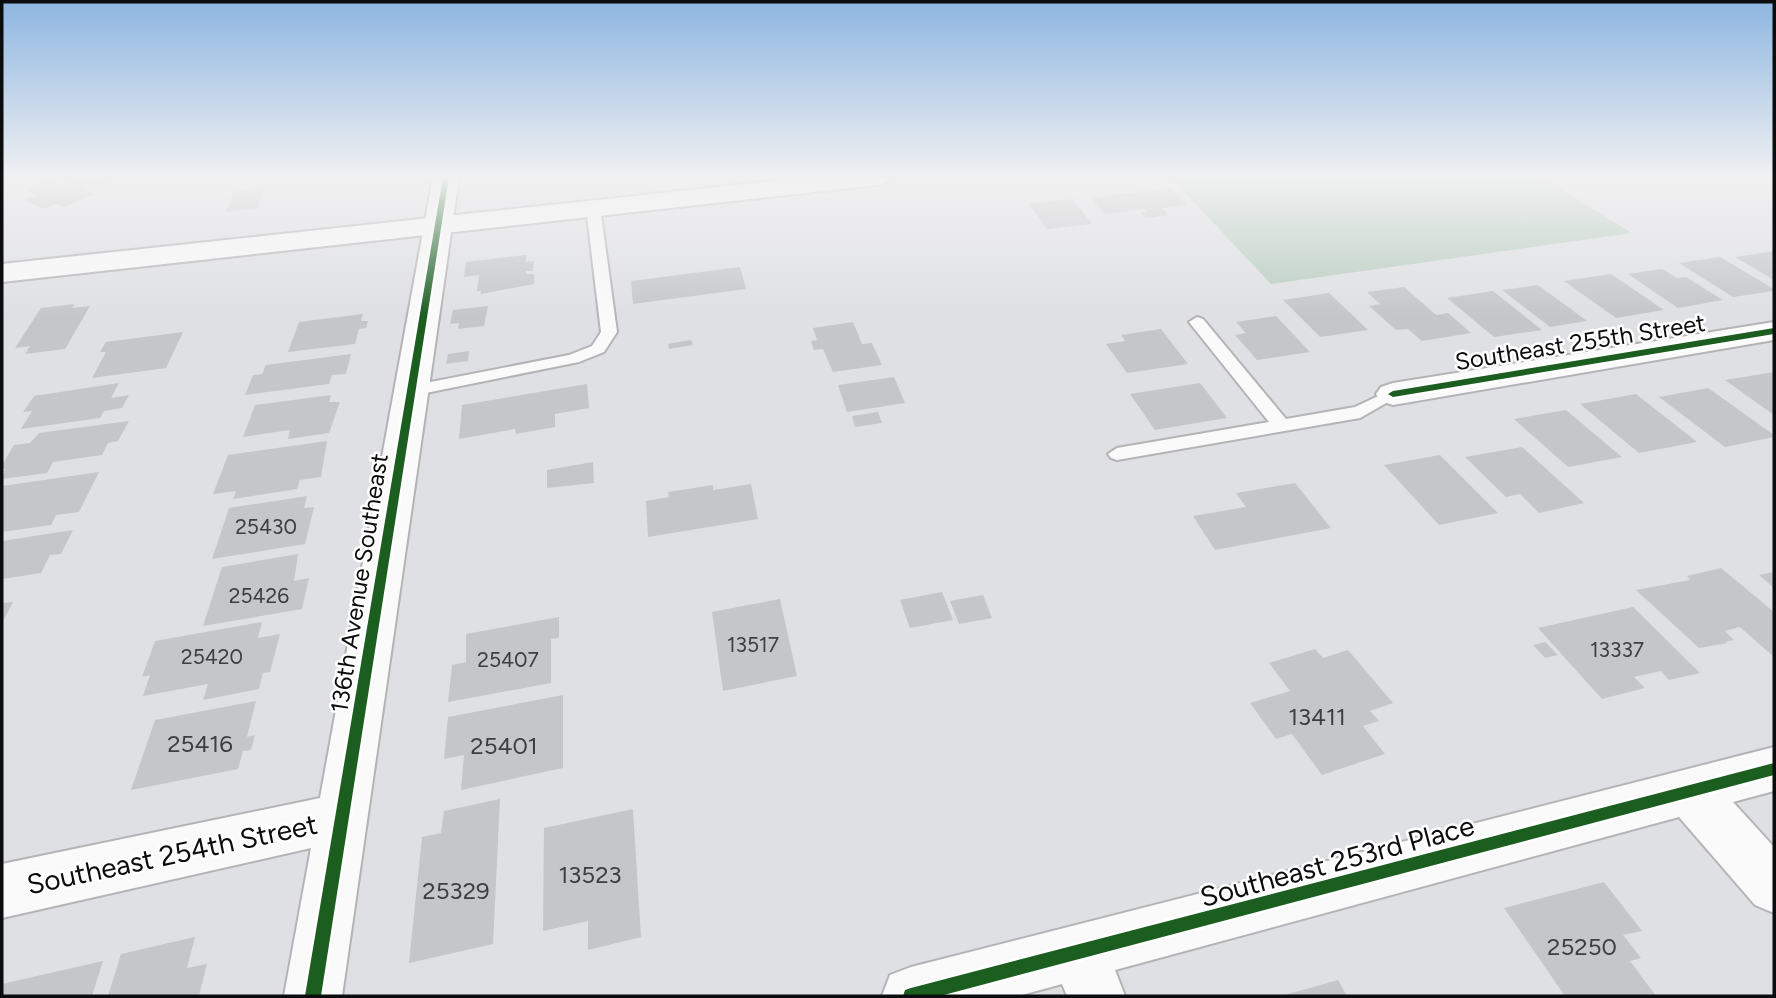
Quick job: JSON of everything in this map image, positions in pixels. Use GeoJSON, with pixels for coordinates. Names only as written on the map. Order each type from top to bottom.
{"type":"FeatureCollection","features":[{"type":"Feature","properties":{"kind":"street","name":"136th Avenue Southeast"},"geometry":{"type":"LineString","coordinates":[[313,996],[438,224]]}},
{"type":"Feature","properties":{"kind":"street"},"geometry":{"type":"LineString","coordinates":[[2,272],[442,224]]}},
{"type":"Feature","properties":{"kind":"street","name":"Southeast 255th Street"},"geometry":{"type":"LineString","coordinates":[[1393,394],[1774,331]]}},
{"type":"Feature","properties":{"kind":"street","name":"Southeast 253rd Place"},"geometry":{"type":"LineString","coordinates":[[911,996],[1088,975],[1688,790],[1774,769]]}},
{"type":"Feature","properties":{"kind":"street"},"geometry":{"type":"LineString","coordinates":[[1688,790],[1774,887]]}},
{"type":"Feature","properties":{"kind":"street","name":"Southeast 254th Street"},"geometry":{"type":"LineString","coordinates":[[2,891],[342,817]]}},
{"type":"Feature","properties":{"kind":"lane"},"geometry":{"type":"LineString","coordinates":[[411,391],[573,359],[598,349],[609,332],[595,224]]}},
{"type":"Feature","properties":{"kind":"lane"},"geometry":{"type":"LineString","coordinates":[[1197,322],[1282,426]]}},
{"type":"Feature","properties":{"kind":"lane"},"geometry":{"type":"LineString","coordinates":[[1117,454],[1360,412],[1393,394]]}},
{"type":"Feature","properties":{"kind":"green space"},"geometry":{"type":"Polygon","coordinates":[[[1214,224],[1617,224],[1632,233],[1271,284],[1214,224]]]}},
{"type":"Feature","properties":{"kind":"building"},"geometry":{"type":"Polygon","coordinates":[[[1043,224],[1092,224],[1047,229],[1043,224]]]}},
{"type":"Feature","properties":{"kind":"building"},"geometry":{"type":"Polygon","coordinates":[[[1774,251],[1774,280],[1735,257],[1774,251]]]}},
{"type":"Feature","properties":{"kind":"building"},"geometry":{"type":"Polygon","coordinates":[[[526,255],[526,262],[534,261],[533,271],[526,271],[526,274],[534,274],[534,284],[481,294],[481,291],[477,291],[479,275],[464,277],[466,262],[526,255]]]}},
{"type":"Feature","properties":{"kind":"building"},"geometry":{"type":"Polygon","coordinates":[[[1720,257],[1774,291],[1733,297],[1679,263],[1720,257]]]}},
{"type":"Feature","properties":{"kind":"building"},"geometry":{"type":"Polygon","coordinates":[[[740,267],[746,289],[633,304],[631,281],[740,267]]]}},
{"type":"Feature","properties":{"kind":"building"},"geometry":{"type":"Polygon","coordinates":[[[1662,269],[1677,278],[1686,277],[1723,300],[1678,308],[1628,274],[1662,269]]]}},
{"type":"Feature","properties":{"kind":"building"},"geometry":{"type":"Polygon","coordinates":[[[1611,274],[1664,310],[1616,318],[1564,281],[1611,274]]]}},
{"type":"Feature","properties":{"kind":"building"},"geometry":{"type":"Polygon","coordinates":[[[1538,285],[1587,321],[1550,327],[1502,290],[1538,285]]]}},
{"type":"Feature","properties":{"kind":"building"},"geometry":{"type":"Polygon","coordinates":[[[1404,287],[1436,315],[1448,313],[1471,333],[1422,341],[1408,329],[1396,330],[1369,306],[1380,304],[1367,292],[1404,287]]]}},
{"type":"Feature","properties":{"kind":"building"},"geometry":{"type":"Polygon","coordinates":[[[1493,291],[1542,330],[1494,337],[1447,298],[1493,291]]]}},
{"type":"Feature","properties":{"kind":"building"},"geometry":{"type":"Polygon","coordinates":[[[1329,293],[1368,330],[1320,337],[1283,300],[1329,293]]]}},
{"type":"Feature","properties":{"kind":"building"},"geometry":{"type":"Polygon","coordinates":[[[75,304],[72,308],[90,306],[65,349],[25,354],[30,346],[15,348],[41,308],[75,304]]]}},
{"type":"Feature","properties":{"kind":"building"},"geometry":{"type":"Polygon","coordinates":[[[488,306],[484,326],[458,329],[459,323],[450,324],[453,310],[488,306]]]}},
{"type":"Feature","properties":{"kind":"building"},"geometry":{"type":"Polygon","coordinates":[[[363,314],[361,321],[368,321],[366,328],[359,329],[355,344],[288,352],[299,322],[363,314]]]}},
{"type":"Feature","properties":{"kind":"building"},"geometry":{"type":"Polygon","coordinates":[[[1276,316],[1310,352],[1257,360],[1235,335],[1246,333],[1236,322],[1276,316]]]}},
{"type":"Feature","properties":{"kind":"building"},"geometry":{"type":"Polygon","coordinates":[[[853,322],[862,344],[872,343],[882,365],[833,372],[823,349],[814,350],[811,341],[817,340],[813,328],[853,322]]]}},
{"type":"Feature","properties":{"kind":"building"},"geometry":{"type":"Polygon","coordinates":[[[1161,329],[1188,364],[1127,373],[1106,344],[1125,341],[1121,335],[1161,329]]]}},
{"type":"Feature","properties":{"kind":"building"},"geometry":{"type":"Polygon","coordinates":[[[183,332],[166,368],[92,378],[106,352],[100,352],[106,342],[183,332]]]}},
{"type":"Feature","properties":{"kind":"building"},"geometry":{"type":"Polygon","coordinates":[[[691,340],[693,345],[669,349],[668,344],[691,340]]]}},
{"type":"Feature","properties":{"kind":"building"},"geometry":{"type":"Polygon","coordinates":[[[469,351],[468,361],[446,364],[448,354],[469,351]]]}},
{"type":"Feature","properties":{"kind":"building"},"geometry":{"type":"Polygon","coordinates":[[[351,354],[346,374],[332,375],[329,384],[245,395],[253,375],[262,374],[266,365],[351,354]]]}},
{"type":"Feature","properties":{"kind":"building"},"geometry":{"type":"Polygon","coordinates":[[[1774,372],[1774,415],[1725,380],[1774,372]]]}},
{"type":"Feature","properties":{"kind":"building"},"geometry":{"type":"Polygon","coordinates":[[[894,377],[905,403],[847,412],[838,385],[894,377]]]}},
{"type":"Feature","properties":{"kind":"building"},"geometry":{"type":"Polygon","coordinates":[[[119,383],[111,398],[129,395],[122,408],[104,411],[100,418],[21,429],[32,411],[23,412],[34,396],[119,383]]]}},
{"type":"Feature","properties":{"kind":"building"},"geometry":{"type":"Polygon","coordinates":[[[1200,383],[1227,418],[1155,430],[1130,394],[1200,383]]]}},
{"type":"Feature","properties":{"kind":"building"},"geometry":{"type":"Polygon","coordinates":[[[587,384],[589,408],[555,414],[555,427],[516,434],[515,429],[459,439],[462,405],[587,384]]]}},
{"type":"Feature","properties":{"kind":"building"},"geometry":{"type":"Polygon","coordinates":[[[1708,388],[1774,437],[1725,447],[1659,397],[1708,388]]]}},
{"type":"Feature","properties":{"kind":"building"},"geometry":{"type":"Polygon","coordinates":[[[1636,394],[1697,442],[1639,453],[1580,404],[1636,394]]]}},
{"type":"Feature","properties":{"kind":"building"},"geometry":{"type":"Polygon","coordinates":[[[331,395],[329,402],[340,402],[329,433],[288,439],[290,430],[243,437],[255,405],[331,395]]]}},
{"type":"Feature","properties":{"kind":"building"},"geometry":{"type":"Polygon","coordinates":[[[1566,410],[1622,457],[1568,467],[1514,419],[1566,410]]]}},
{"type":"Feature","properties":{"kind":"building"},"geometry":{"type":"Polygon","coordinates":[[[878,412],[882,423],[855,427],[852,416],[878,412]]]}},
{"type":"Feature","properties":{"kind":"building"},"geometry":{"type":"Polygon","coordinates":[[[129,421],[118,441],[108,443],[102,455],[53,462],[47,473],[2,479],[5,469],[2,469],[2,465],[14,445],[30,443],[39,433],[129,421]]]}},
{"type":"Feature","properties":{"kind":"building"},"geometry":{"type":"Polygon","coordinates":[[[327,441],[321,477],[300,480],[297,489],[233,499],[236,491],[213,494],[228,455],[327,441]]]}},
{"type":"Feature","properties":{"kind":"building"},"geometry":{"type":"Polygon","coordinates":[[[1522,447],[1584,503],[1539,513],[1520,494],[1506,497],[1465,457],[1522,447]]]}},
{"type":"Feature","properties":{"kind":"building"},"geometry":{"type":"Polygon","coordinates":[[[1440,455],[1498,513],[1439,525],[1384,465],[1440,455]]]}},
{"type":"Feature","properties":{"kind":"building"},"geometry":{"type":"Polygon","coordinates":[[[593,462],[594,483],[547,488],[547,470],[593,462]]]}},
{"type":"Feature","properties":{"kind":"building"},"geometry":{"type":"Polygon","coordinates":[[[99,472],[79,512],[56,515],[51,525],[2,532],[2,486],[99,472]]]}},
{"type":"Feature","properties":{"kind":"building"},"geometry":{"type":"Polygon","coordinates":[[[1295,483],[1331,528],[1215,550],[1193,516],[1246,507],[1236,493],[1295,483]]]}},
{"type":"Feature","properties":{"kind":"building"},"geometry":{"type":"Polygon","coordinates":[[[751,484],[758,519],[648,537],[646,501],[669,497],[668,492],[713,485],[713,490],[751,484]]]}},
{"type":"Feature","properties":{"kind":"building"},"geometry":{"type":"Polygon","coordinates":[[[307,496],[304,508],[314,507],[305,544],[212,559],[229,508],[307,496]]]}},
{"type":"Feature","properties":{"kind":"building"},"geometry":{"type":"Polygon","coordinates":[[[73,530],[61,554],[50,555],[41,573],[2,579],[2,541],[73,530]]]}},
{"type":"Feature","properties":{"kind":"building"},"geometry":{"type":"Polygon","coordinates":[[[298,554],[294,581],[309,578],[302,609],[203,626],[222,567],[298,554]]]}},
{"type":"Feature","properties":{"kind":"building"},"geometry":{"type":"Polygon","coordinates":[[[1721,568],[1774,612],[1774,657],[1740,627],[1725,631],[1734,640],[1699,648],[1636,590],[1690,580],[1687,576],[1721,568]]]}},
{"type":"Feature","properties":{"kind":"building"},"geometry":{"type":"Polygon","coordinates":[[[1774,572],[1774,588],[1759,575],[1774,572]]]}},
{"type":"Feature","properties":{"kind":"building"},"geometry":{"type":"Polygon","coordinates":[[[942,592],[953,620],[910,628],[900,600],[942,592]]]}},
{"type":"Feature","properties":{"kind":"building"},"geometry":{"type":"Polygon","coordinates":[[[983,595],[992,618],[959,624],[950,601],[983,595]]]}},
{"type":"Feature","properties":{"kind":"building"},"geometry":{"type":"Polygon","coordinates":[[[780,599],[797,676],[723,691],[712,612],[780,599]]]}},
{"type":"Feature","properties":{"kind":"building"},"geometry":{"type":"Polygon","coordinates":[[[13,602],[2,623],[2,603],[13,602]]]}},
{"type":"Feature","properties":{"kind":"building"},"geometry":{"type":"Polygon","coordinates":[[[1633,607],[1700,673],[1669,680],[1661,671],[1634,677],[1645,688],[1602,699],[1538,628],[1633,607]]]}},
{"type":"Feature","properties":{"kind":"building"},"geometry":{"type":"Polygon","coordinates":[[[559,617],[559,638],[551,639],[551,683],[448,702],[452,665],[466,662],[466,634],[559,617]]]}},
{"type":"Feature","properties":{"kind":"building"},"geometry":{"type":"Polygon","coordinates":[[[262,622],[258,638],[280,634],[270,672],[263,673],[259,689],[203,700],[208,684],[143,696],[150,675],[142,677],[155,641],[262,622]]]}},
{"type":"Feature","properties":{"kind":"building"},"geometry":{"type":"Polygon","coordinates":[[[1545,642],[1558,655],[1545,658],[1533,645],[1545,642]]]}},
{"type":"Feature","properties":{"kind":"building"},"geometry":{"type":"Polygon","coordinates":[[[1315,649],[1323,658],[1348,650],[1393,703],[1370,711],[1379,721],[1363,726],[1385,754],[1322,775],[1292,734],[1276,739],[1250,703],[1290,691],[1269,663],[1315,649]]]}},
{"type":"Feature","properties":{"kind":"building"},"geometry":{"type":"Polygon","coordinates":[[[563,695],[563,768],[461,790],[464,755],[444,759],[448,717],[563,695]]]}},
{"type":"Feature","properties":{"kind":"building"},"geometry":{"type":"Polygon","coordinates":[[[256,701],[247,737],[255,735],[251,750],[243,751],[238,769],[131,790],[155,720],[256,701]]]}},
{"type":"Feature","properties":{"kind":"building"},"geometry":{"type":"Polygon","coordinates":[[[500,799],[493,944],[409,963],[422,837],[441,833],[444,811],[500,799]]]}},
{"type":"Feature","properties":{"kind":"building"},"geometry":{"type":"Polygon","coordinates":[[[633,809],[641,937],[588,950],[588,921],[543,931],[544,828],[633,809]]]}},
{"type":"Feature","properties":{"kind":"building"},"geometry":{"type":"Polygon","coordinates":[[[1604,882],[1642,931],[1623,935],[1641,958],[1630,961],[1656,996],[1565,996],[1504,908],[1604,882]]]}},
{"type":"Feature","properties":{"kind":"building"},"geometry":{"type":"Polygon","coordinates":[[[195,937],[187,968],[207,964],[199,996],[108,996],[121,954],[195,937]]]}},
{"type":"Feature","properties":{"kind":"building"},"geometry":{"type":"Polygon","coordinates":[[[103,961],[92,996],[2,996],[2,984],[103,961]]]}},
{"type":"Feature","properties":{"kind":"building"},"geometry":{"type":"Polygon","coordinates":[[[1338,980],[1347,996],[1285,996],[1285,995],[1338,980]]]}},
{"type":"Feature","properties":{"kind":"cycle path"},"geometry":{"type":"LineString","coordinates":[[313,996],[438,224]]}},
{"type":"Feature","properties":{"kind":"cycle path"},"geometry":{"type":"LineString","coordinates":[[1393,394],[1774,331]]}},
{"type":"Feature","properties":{"kind":"cycle path"},"geometry":{"type":"LineString","coordinates":[[911,996],[1774,769]]}}]}
